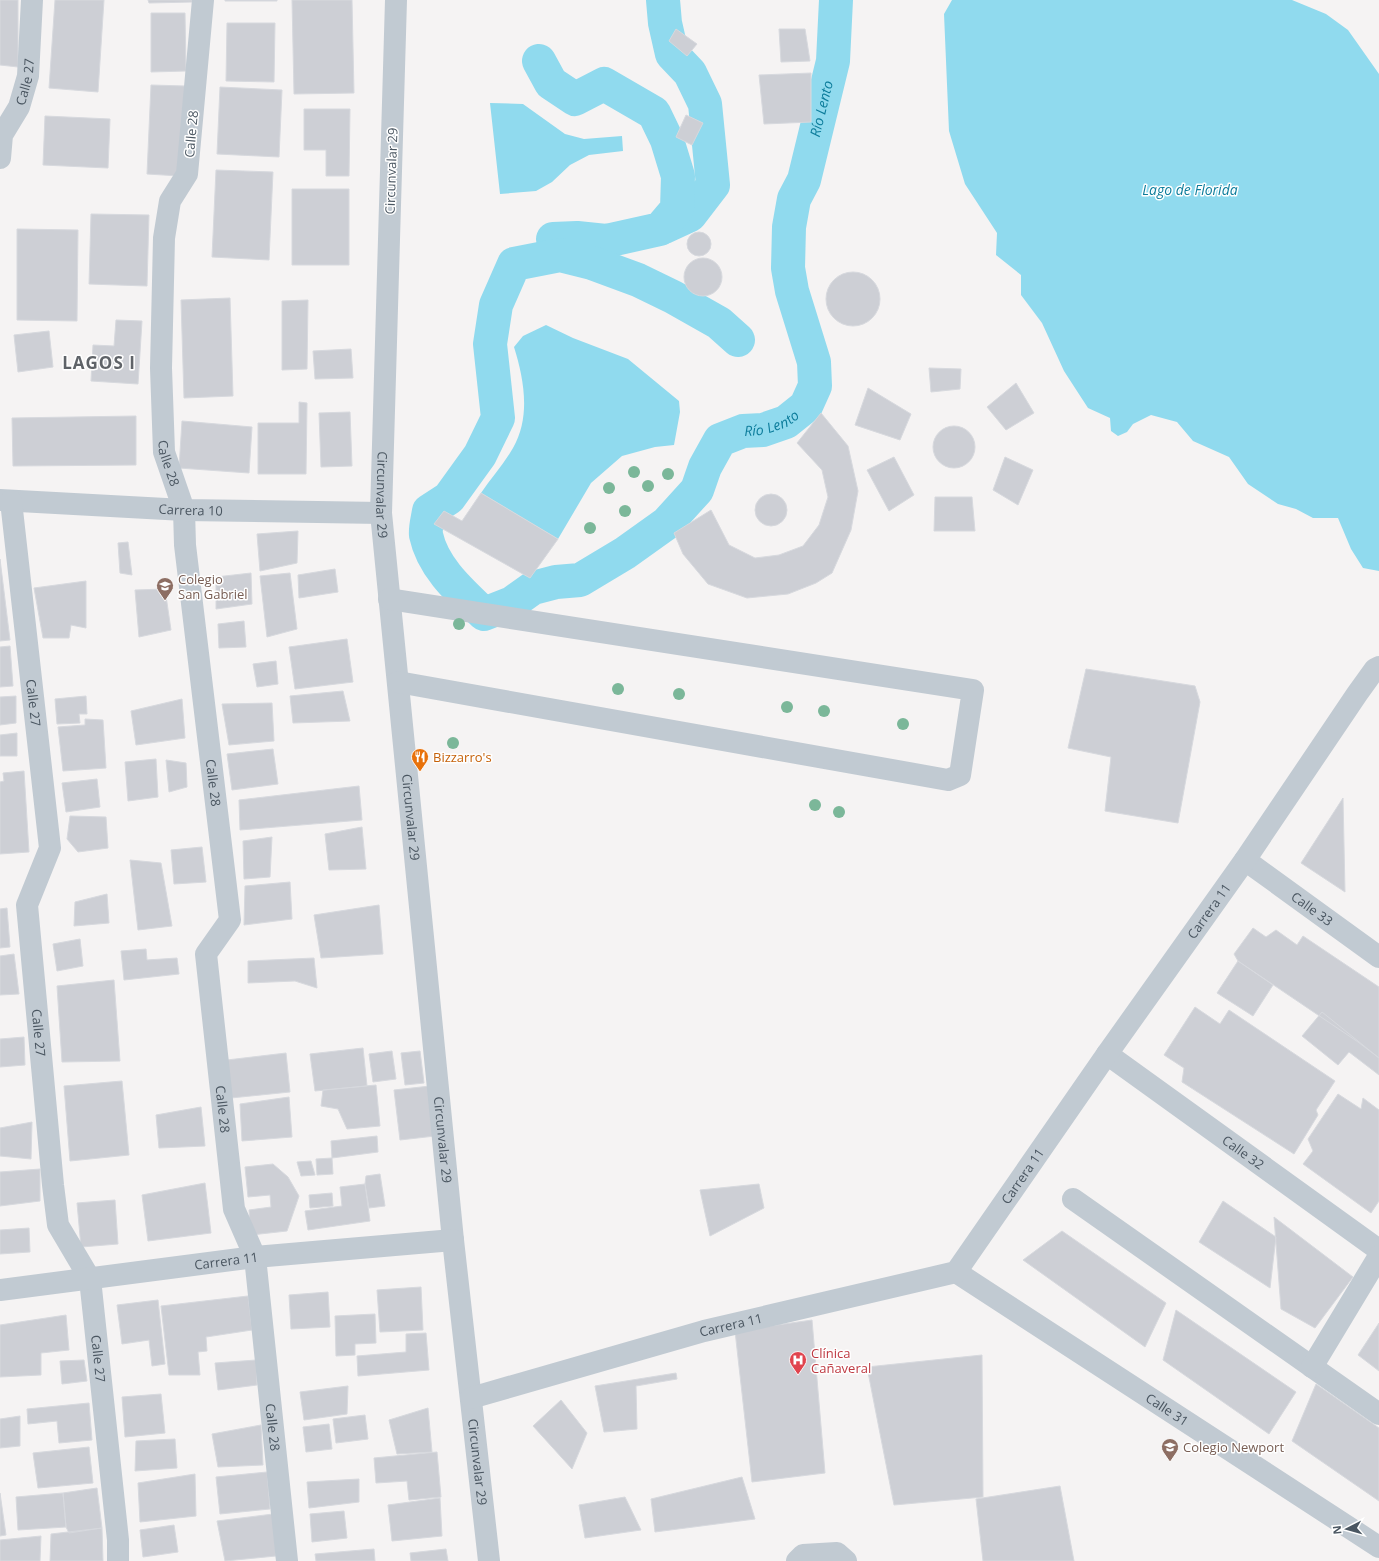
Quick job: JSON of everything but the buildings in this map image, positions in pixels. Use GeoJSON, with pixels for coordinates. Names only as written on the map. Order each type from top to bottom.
{"type":"FeatureCollection","features":[{"type":"Feature","properties":{"kind":"street","name":"Calle 27"},"geometry":{"type":"LineString","coordinates":[[0,158],[2,136],[19,107],[28,76],[32,0]]}},
{"type":"Feature","properties":{"kind":"street","name":"Calle 28"},"geometry":{"type":"LineString","coordinates":[[203,0],[187,174],[170,201],[164,238],[161,368],[164,452],[184,510],[185,545],[230,920],[206,954],[234,1209],[255,1257],[287,1561]]}},
{"type":"Feature","properties":{"kind":"street","name":"Circunvalar 29"},"geometry":{"type":"LineString","coordinates":[[396,0],[381,514],[453,1240],[489,1561]]}},
{"type":"Feature","properties":{"kind":"street","name":"Calle 27"},"geometry":{"type":"LineString","coordinates":[[6,500],[50,848],[27,906],[53,1185],[58,1225],[90,1279],[118,1540],[118,1561]]}},
{"type":"Feature","properties":{"kind":"street","name":"Carrera 10"},"geometry":{"type":"LineString","coordinates":[[6,500],[184,510],[381,514]]}},
{"type":"Feature","properties":{"kind":"street"},"geometry":{"type":"LineString","coordinates":[[389,599],[973,690],[960,775],[948,780],[398,682]]}},
{"type":"Feature","properties":{"kind":"street","name":"Carrera 11"},"geometry":{"type":"LineString","coordinates":[[471,1398],[704,1331],[956,1272],[1107,1054],[1245,860],[1377,668]]}},
{"type":"Feature","properties":{"kind":"street","name":"Calle 33"},"geometry":{"type":"LineString","coordinates":[[1245,860],[1379,957]]}},
{"type":"Feature","properties":{"kind":"street","name":"Calle 32"},"geometry":{"type":"LineString","coordinates":[[1107,1054],[1379,1250]]}},
{"type":"Feature","properties":{"kind":"street"},"geometry":{"type":"LineString","coordinates":[[1073,1199],[1379,1414]]}},
{"type":"Feature","properties":{"kind":"street","name":"Carrera 11"},"geometry":{"type":"LineString","coordinates":[[0,1290],[255,1257],[453,1240]]}},
{"type":"Feature","properties":{"kind":"street"},"geometry":{"type":"LineString","coordinates":[[1312,1367],[1379,1256]]}},
{"type":"Feature","properties":{"kind":"street","name":"Calle 31"},"geometry":{"type":"LineString","coordinates":[[956,1272],[1379,1547]]}},
{"type":"Feature","properties":{"kind":"street"},"geometry":{"type":"LineString","coordinates":[[797,1561],[803,1555],[837,1553],[846,1561]]}},
{"type":"Feature","properties":{"kind":"water","name":"Lago de Florida"},"geometry":{"type":"Polygon","coordinates":[[[952,0],[1292,0],[1326,14],[1348,30],[1379,74],[1379,571],[1363,568],[1351,549],[1338,518],[1313,518],[1296,509],[1278,504],[1248,484],[1229,457],[1193,441],[1177,422],[1151,415],[1133,424],[1127,432],[1118,436],[1111,431],[1110,418],[1088,408],[1064,371],[1042,323],[1021,295],[1021,275],[996,255],[997,233],[965,184],[949,131],[944,14],[952,0]]]}},
{"type":"Feature","properties":{"kind":"water"},"geometry":{"type":"Polygon","coordinates":[[[490,103],[523,104],[565,134],[584,139],[622,136],[623,151],[589,155],[570,165],[552,182],[536,191],[500,194],[490,103]]]}},
{"type":"Feature","properties":{"kind":"water"},"geometry":{"type":"Polygon","coordinates":[[[546,325],[573,338],[628,359],[679,401],[680,412],[674,445],[655,447],[622,456],[591,483],[558,539],[481,493],[506,460],[519,436],[522,424],[524,411],[523,385],[514,347],[523,336],[546,325]]]}},
{"type":"Feature","properties":{"kind":"waterway","name":"Río Lento"},"geometry":{"type":"LineString","coordinates":[[663,0],[665,23],[672,54],[690,73],[705,104],[713,185],[690,215],[664,227]]}},
{"type":"Feature","properties":{"kind":"waterway","name":"Río Lento"},"geometry":{"type":"LineString","coordinates":[[738,340],[719,323],[673,297],[638,280],[592,263],[560,255],[514,264],[496,305],[490,344],[498,418],[480,455],[449,498],[429,511],[426,535],[441,569],[457,588],[484,614],[512,603],[533,588],[556,582],[580,580],[625,553],[667,523],[697,490],[705,467],[720,440],[743,431],[763,430],[786,422],[806,406],[815,386],[814,362],[792,291],[788,268],[789,227],[794,199],[804,180],[833,61],[836,0]]}},
{"type":"Feature","properties":{"kind":"waterway"},"geometry":{"type":"LineString","coordinates":[[539,61],[551,83],[575,99],[604,84],[654,113],[667,140],[678,176],[677,209],[660,229],[606,241],[577,238],[553,239]]}},
{"type":"Feature","properties":{"kind":"place","name":"Colegio San Gabriel"},"geometry":{"type":"Point","coordinates":[165,601]}},
{"type":"Feature","properties":{"kind":"place","name":"Bizzarro's"},"geometry":{"type":"Point","coordinates":[420,772]}},
{"type":"Feature","properties":{"kind":"place","name":"Clínica Cañaveral"},"geometry":{"type":"Point","coordinates":[798,1375]}},
{"type":"Feature","properties":{"kind":"place","name":"Colegio Newport"},"geometry":{"type":"Point","coordinates":[1170,1462]}},
{"type":"Feature","properties":{"kind":"district","name":"LAGOS I"},"geometry":{"type":"Point","coordinates":[99,363]}}]}
